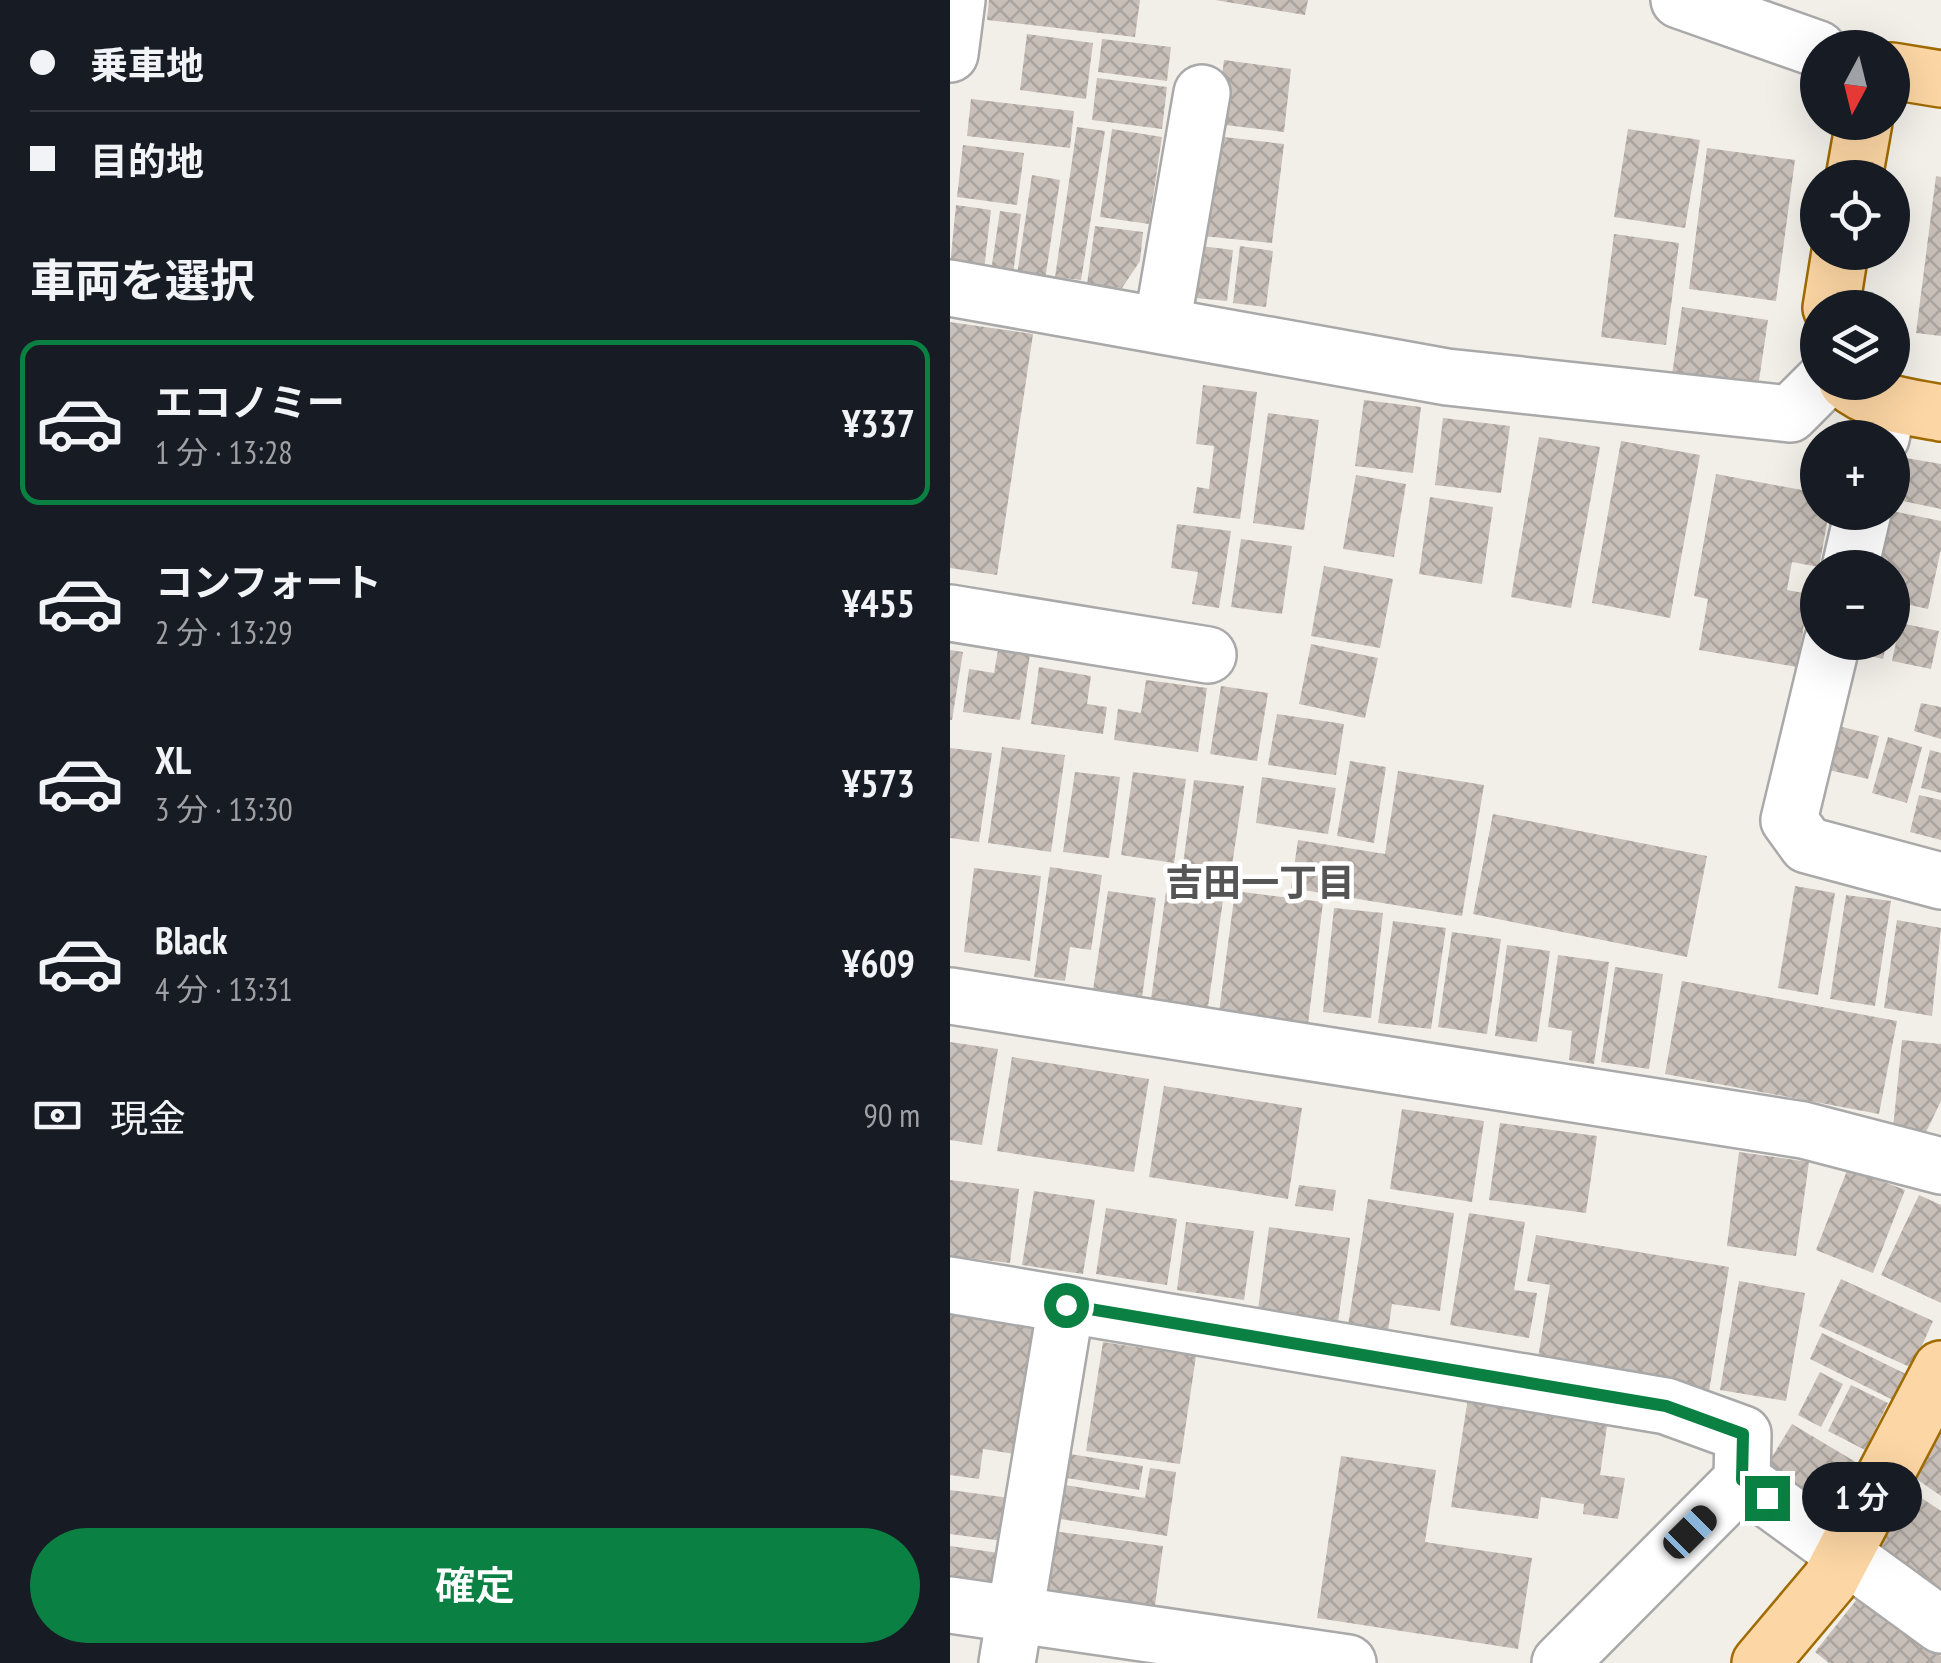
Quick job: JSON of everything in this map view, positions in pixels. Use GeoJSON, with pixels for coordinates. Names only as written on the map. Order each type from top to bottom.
{"type":"FeatureCollection","features":[{"type":"Feature","properties":{"kind":"main road"},"geometry":{"type":"LineString","coordinates":[[1910,74],[1941,79]]}},
{"type":"Feature","properties":{"kind":"main road"},"geometry":{"type":"LineString","coordinates":[[1760,1663],[1830,1580],[1941,1369]]}},
{"type":"Feature","properties":{"kind":"street"},"geometry":{"type":"LineString","coordinates":[[950,54],[957,0]]}},
{"type":"Feature","properties":{"kind":"street"},"geometry":{"type":"LineString","coordinates":[[1678,0],[1800,43]]}},
{"type":"Feature","properties":{"kind":"street"},"geometry":{"type":"LineString","coordinates":[[1162,326],[1202,93]]}},
{"type":"Feature","properties":{"kind":"street"},"geometry":{"type":"LineString","coordinates":[[950,288],[1447,377],[1790,414],[1804,400]]}},
{"type":"Feature","properties":{"kind":"street"},"geometry":{"type":"LineString","coordinates":[[950,613],[1208,654]]}},
{"type":"Feature","properties":{"kind":"street"},"geometry":{"type":"LineString","coordinates":[[1828,660],[1789,820],[1807,845],[1941,882]]}},
{"type":"Feature","properties":{"kind":"street"},"geometry":{"type":"LineString","coordinates":[[950,996],[1802,1130],[1941,1166]]}},
{"type":"Feature","properties":{"kind":"street"},"geometry":{"type":"LineString","coordinates":[[950,1285],[1666,1406],[1743,1434],[1742,1480],[1560,1663]]}},
{"type":"Feature","properties":{"kind":"street"},"geometry":{"type":"LineString","coordinates":[[1011,1638],[1066,1305]]}},
{"type":"Feature","properties":{"kind":"street"},"geometry":{"type":"LineString","coordinates":[[1742,1480],[1941,1626]]}},
{"type":"Feature","properties":{"kind":"street"},"geometry":{"type":"LineString","coordinates":[[950,1605],[1011,1638],[1348,1663]]}},
{"type":"Feature","properties":{"kind":"building"},"geometry":{"type":"Polygon","coordinates":[[[989,0],[1140,0],[1135,37],[987,20],[989,0]]]}},
{"type":"Feature","properties":{"kind":"building"},"geometry":{"type":"Polygon","coordinates":[[[1215,0],[1308,0],[1305,15],[1215,0]]]}},
{"type":"Feature","properties":{"kind":"building"},"geometry":{"type":"Polygon","coordinates":[[[1027,34],[1093,43],[1086,99],[1020,90],[1027,34]]]}},
{"type":"Feature","properties":{"kind":"building"},"geometry":{"type":"Polygon","coordinates":[[[1102,39],[1171,47],[1167,81],[1098,72],[1102,39]]]}},
{"type":"Feature","properties":{"kind":"building"},"geometry":{"type":"Polygon","coordinates":[[[1224,60],[1291,69],[1284,132],[1216,124],[1224,60]]]}},
{"type":"Feature","properties":{"kind":"building"},"geometry":{"type":"Polygon","coordinates":[[[1097,78],[1167,87],[1162,129],[1092,120],[1097,78]]]}},
{"type":"Feature","properties":{"kind":"building"},"geometry":{"type":"Polygon","coordinates":[[[971,99],[1074,111],[1070,148],[967,136],[971,99]]]}},
{"type":"Feature","properties":{"kind":"building"},"geometry":{"type":"Polygon","coordinates":[[[1077,127],[1105,131],[1081,280],[1055,277],[1077,127]]]}},
{"type":"Feature","properties":{"kind":"building"},"geometry":{"type":"Polygon","coordinates":[[[1112,129],[1162,137],[1149,224],[1100,217],[1112,129]]]}},
{"type":"Feature","properties":{"kind":"building"},"geometry":{"type":"Polygon","coordinates":[[[1628,129],[1700,140],[1685,228],[1614,217],[1628,129]]]}},
{"type":"Feature","properties":{"kind":"building"},"geometry":{"type":"Polygon","coordinates":[[[1215,136],[1284,144],[1272,243],[1203,236],[1215,136]]]}},
{"type":"Feature","properties":{"kind":"building"},"geometry":{"type":"Polygon","coordinates":[[[963,145],[1024,153],[1017,205],[957,197],[963,145]]]}},
{"type":"Feature","properties":{"kind":"building"},"geometry":{"type":"Polygon","coordinates":[[[1707,148],[1795,160],[1776,301],[1689,289],[1707,148]]]}},
{"type":"Feature","properties":{"kind":"building"},"geometry":{"type":"Polygon","coordinates":[[[1032,175],[1060,180],[1045,280],[1017,275],[1032,175]]]}},
{"type":"Feature","properties":{"kind":"building"},"geometry":{"type":"Polygon","coordinates":[[[1936,176],[1941,177],[1941,336],[1916,333],[1936,176]]]}},
{"type":"Feature","properties":{"kind":"building"},"geometry":{"type":"Polygon","coordinates":[[[956,205],[991,210],[984,270],[950,266],[956,205]]]}},
{"type":"Feature","properties":{"kind":"building"},"geometry":{"type":"Polygon","coordinates":[[[1000,211],[1021,214],[1013,274],[991,271],[1000,211]]]}},
{"type":"Feature","properties":{"kind":"building"},"geometry":{"type":"Polygon","coordinates":[[[1095,226],[1143,232],[1140,261],[1122,288],[1087,284],[1095,226]]]}},
{"type":"Feature","properties":{"kind":"building"},"geometry":{"type":"Polygon","coordinates":[[[1614,234],[1679,243],[1666,345],[1601,337],[1614,234]]]}},
{"type":"Feature","properties":{"kind":"building"},"geometry":{"type":"Polygon","coordinates":[[[1201,246],[1233,250],[1227,301],[1195,298],[1201,246]]]}},
{"type":"Feature","properties":{"kind":"building"},"geometry":{"type":"Polygon","coordinates":[[[1240,246],[1273,251],[1266,307],[1233,303],[1240,246]]]}},
{"type":"Feature","properties":{"kind":"building"},"geometry":{"type":"Polygon","coordinates":[[[1682,307],[1768,320],[1757,394],[1671,381],[1682,307]]]}},
{"type":"Feature","properties":{"kind":"building"},"geometry":{"type":"Polygon","coordinates":[[[950,322],[1033,334],[997,575],[950,568],[950,322]]]}},
{"type":"Feature","properties":{"kind":"building"},"geometry":{"type":"Polygon","coordinates":[[[1203,385],[1257,392],[1240,519],[1193,513],[1197,487],[1209,489],[1214,446],[1196,444],[1203,385]]]}},
{"type":"Feature","properties":{"kind":"building"},"geometry":{"type":"Polygon","coordinates":[[[1364,400],[1421,407],[1413,473],[1355,466],[1364,400]]]}},
{"type":"Feature","properties":{"kind":"building"},"geometry":{"type":"Polygon","coordinates":[[[1268,413],[1319,420],[1304,530],[1253,523],[1268,413]]]}},
{"type":"Feature","properties":{"kind":"building"},"geometry":{"type":"Polygon","coordinates":[[[1443,418],[1510,426],[1501,493],[1435,485],[1443,418]]]}},
{"type":"Feature","properties":{"kind":"building"},"geometry":{"type":"Polygon","coordinates":[[[1539,437],[1600,447],[1571,608],[1511,597],[1539,437]]]}},
{"type":"Feature","properties":{"kind":"building"},"geometry":{"type":"Polygon","coordinates":[[[1621,441],[1700,455],[1670,618],[1592,603],[1621,441]]]}},
{"type":"Feature","properties":{"kind":"building"},"geometry":{"type":"Polygon","coordinates":[[[1910,459],[1941,464],[1941,509],[1910,503],[1910,459]]]}},
{"type":"Feature","properties":{"kind":"building"},"geometry":{"type":"Polygon","coordinates":[[[1716,474],[1800,490],[1800,530],[1826,530],[1822,550],[1800,550],[1800,563],[1792,562],[1787,590],[1800,592],[1797,667],[1699,650],[1708,599],[1694,596],[1716,474]]]}},
{"type":"Feature","properties":{"kind":"building"},"geometry":{"type":"Polygon","coordinates":[[[1356,475],[1406,484],[1394,557],[1343,549],[1356,475]]]}},
{"type":"Feature","properties":{"kind":"building"},"geometry":{"type":"Polygon","coordinates":[[[1430,497],[1493,507],[1482,584],[1419,574],[1430,497]]]}},
{"type":"Feature","properties":{"kind":"building"},"geometry":{"type":"Polygon","coordinates":[[[1910,515],[1941,521],[1941,549],[1928,609],[1910,605],[1910,550],[1882,550],[1887,530],[1910,530],[1910,515]]]}},
{"type":"Feature","properties":{"kind":"building"},"geometry":{"type":"Polygon","coordinates":[[[1177,524],[1231,531],[1219,608],[1192,604],[1198,572],[1171,568],[1177,524]]]}},
{"type":"Feature","properties":{"kind":"building"},"geometry":{"type":"Polygon","coordinates":[[[1241,539],[1292,546],[1282,614],[1231,607],[1241,539]]]}},
{"type":"Feature","properties":{"kind":"building"},"geometry":{"type":"Polygon","coordinates":[[[1324,566],[1393,579],[1380,648],[1311,636],[1324,566]]]}},
{"type":"Feature","properties":{"kind":"building"},"geometry":{"type":"Polygon","coordinates":[[[1910,625],[1939,631],[1931,669],[1892,661],[1910,660],[1910,625]]]}},
{"type":"Feature","properties":{"kind":"building"},"geometry":{"type":"Polygon","coordinates":[[[1311,644],[1378,658],[1365,718],[1299,704],[1311,644]]]}},
{"type":"Feature","properties":{"kind":"building"},"geometry":{"type":"Polygon","coordinates":[[[950,650],[963,652],[952,720],[950,720],[950,650]]]}},
{"type":"Feature","properties":{"kind":"building"},"geometry":{"type":"Polygon","coordinates":[[[998,650],[1030,654],[1020,720],[963,712],[969,669],[994,673],[998,650]]]}},
{"type":"Feature","properties":{"kind":"building"},"geometry":{"type":"Polygon","coordinates":[[[1039,667],[1091,676],[1087,704],[1107,707],[1103,734],[1031,724],[1039,667]]]}},
{"type":"Feature","properties":{"kind":"building"},"geometry":{"type":"Polygon","coordinates":[[[1146,680],[1207,688],[1198,752],[1114,740],[1118,709],[1141,713],[1146,680]]]}},
{"type":"Feature","properties":{"kind":"building"},"geometry":{"type":"Polygon","coordinates":[[[1221,686],[1268,693],[1257,761],[1210,754],[1221,686]]]}},
{"type":"Feature","properties":{"kind":"building"},"geometry":{"type":"Polygon","coordinates":[[[1921,703],[1941,707],[1941,739],[1914,731],[1921,703]]]}},
{"type":"Feature","properties":{"kind":"building"},"geometry":{"type":"Polygon","coordinates":[[[1277,714],[1344,724],[1336,775],[1268,765],[1277,714]]]}},
{"type":"Feature","properties":{"kind":"building"},"geometry":{"type":"Polygon","coordinates":[[[1834,725],[1879,736],[1868,779],[1824,769],[1834,725]]]}},
{"type":"Feature","properties":{"kind":"building"},"geometry":{"type":"Polygon","coordinates":[[[1888,737],[1922,747],[1907,803],[1872,793],[1888,737]]]}},
{"type":"Feature","properties":{"kind":"building"},"geometry":{"type":"Polygon","coordinates":[[[1002,747],[1065,755],[1051,852],[988,843],[1002,747]]]}},
{"type":"Feature","properties":{"kind":"building"},"geometry":{"type":"Polygon","coordinates":[[[950,748],[992,753],[979,842],[950,838],[950,748]]]}},
{"type":"Feature","properties":{"kind":"building"},"geometry":{"type":"Polygon","coordinates":[[[1930,750],[1941,753],[1941,793],[1921,788],[1930,750]]]}},
{"type":"Feature","properties":{"kind":"building"},"geometry":{"type":"Polygon","coordinates":[[[1350,761],[1386,767],[1374,843],[1337,836],[1350,761]]]}},
{"type":"Feature","properties":{"kind":"building"},"geometry":{"type":"Polygon","coordinates":[[[1398,771],[1484,785],[1462,916],[1291,888],[1298,840],[1385,854],[1398,771]]]}},
{"type":"Feature","properties":{"kind":"building"},"geometry":{"type":"Polygon","coordinates":[[[1075,772],[1120,777],[1109,858],[1063,852],[1075,772]]]}},
{"type":"Feature","properties":{"kind":"building"},"geometry":{"type":"Polygon","coordinates":[[[1133,772],[1186,779],[1174,863],[1121,855],[1133,772]]]}},
{"type":"Feature","properties":{"kind":"building"},"geometry":{"type":"Polygon","coordinates":[[[1262,777],[1336,788],[1328,834],[1256,823],[1262,777]]]}},
{"type":"Feature","properties":{"kind":"building"},"geometry":{"type":"Polygon","coordinates":[[[1194,780],[1244,786],[1231,872],[1183,865],[1194,780]]]}},
{"type":"Feature","properties":{"kind":"building"},"geometry":{"type":"Polygon","coordinates":[[[1919,795],[1941,800],[1941,840],[1910,832],[1919,795]]]}},
{"type":"Feature","properties":{"kind":"building"},"geometry":{"type":"Polygon","coordinates":[[[1493,814],[1707,856],[1687,957],[1473,914],[1493,814]]]}},
{"type":"Feature","properties":{"kind":"building"},"geometry":{"type":"Polygon","coordinates":[[[1050,867],[1102,875],[1091,950],[1070,947],[1065,981],[1034,977],[1050,867]]]}},
{"type":"Feature","properties":{"kind":"building"},"geometry":{"type":"Polygon","coordinates":[[[974,868],[1041,876],[1030,961],[964,952],[974,868]]]}},
{"type":"Feature","properties":{"kind":"building"},"geometry":{"type":"Polygon","coordinates":[[[1795,886],[1835,893],[1818,995],[1778,988],[1795,886]]]}},
{"type":"Feature","properties":{"kind":"building"},"geometry":{"type":"Polygon","coordinates":[[[1108,891],[1156,898],[1142,997],[1093,990],[1108,891]]]}},
{"type":"Feature","properties":{"kind":"building"},"geometry":{"type":"Polygon","coordinates":[[[1235,891],[1323,902],[1308,1024],[1219,1012],[1235,891]]]}},
{"type":"Feature","properties":{"kind":"building"},"geometry":{"type":"Polygon","coordinates":[[[1166,892],[1223,900],[1208,1007],[1151,999],[1166,892]]]}},
{"type":"Feature","properties":{"kind":"building"},"geometry":{"type":"Polygon","coordinates":[[[1846,895],[1891,901],[1875,1006],[1830,999],[1846,895]]]}},
{"type":"Feature","properties":{"kind":"building"},"geometry":{"type":"Polygon","coordinates":[[[1334,908],[1383,913],[1371,1018],[1323,1012],[1334,908]]]}},
{"type":"Feature","properties":{"kind":"building"},"geometry":{"type":"Polygon","coordinates":[[[1897,920],[1941,928],[1932,1016],[1884,1008],[1897,920]]]}},
{"type":"Feature","properties":{"kind":"building"},"geometry":{"type":"Polygon","coordinates":[[[1393,921],[1446,928],[1431,1029],[1378,1023],[1393,921]]]}},
{"type":"Feature","properties":{"kind":"building"},"geometry":{"type":"Polygon","coordinates":[[[1452,932],[1501,939],[1487,1034],[1438,1027],[1452,932]]]}},
{"type":"Feature","properties":{"kind":"building"},"geometry":{"type":"Polygon","coordinates":[[[1507,945],[1550,951],[1537,1042],[1495,1036],[1507,945]]]}},
{"type":"Feature","properties":{"kind":"building"},"geometry":{"type":"Polygon","coordinates":[[[1558,955],[1609,962],[1594,1064],[1569,1060],[1572,1031],[1548,1027],[1558,955]]]}},
{"type":"Feature","properties":{"kind":"building"},"geometry":{"type":"Polygon","coordinates":[[[1615,967],[1663,974],[1649,1069],[1601,1062],[1615,967]]]}},
{"type":"Feature","properties":{"kind":"building"},"geometry":{"type":"Polygon","coordinates":[[[1682,981],[1897,1021],[1879,1114],[1665,1074],[1682,981]]]}},
{"type":"Feature","properties":{"kind":"building"},"geometry":{"type":"Polygon","coordinates":[[[1902,1040],[1941,1044],[1941,1101],[1926,1132],[1893,1128],[1902,1040]]]}},
{"type":"Feature","properties":{"kind":"building"},"geometry":{"type":"Polygon","coordinates":[[[950,1042],[998,1049],[982,1145],[950,1140],[950,1042]]]}},
{"type":"Feature","properties":{"kind":"building"},"geometry":{"type":"Polygon","coordinates":[[[1012,1057],[1149,1079],[1134,1172],[997,1151],[1012,1057]]]}},
{"type":"Feature","properties":{"kind":"building"},"geometry":{"type":"Polygon","coordinates":[[[1164,1086],[1302,1108],[1288,1199],[1149,1177],[1164,1086]]]}},
{"type":"Feature","properties":{"kind":"building"},"geometry":{"type":"Polygon","coordinates":[[[1402,1109],[1484,1121],[1472,1202],[1390,1189],[1402,1109]]]}},
{"type":"Feature","properties":{"kind":"building"},"geometry":{"type":"Polygon","coordinates":[[[1500,1123],[1597,1136],[1586,1213],[1489,1200],[1500,1123]]]}},
{"type":"Feature","properties":{"kind":"building"},"geometry":{"type":"Polygon","coordinates":[[[1739,1152],[1809,1162],[1796,1256],[1727,1246],[1739,1152]]]}},
{"type":"Feature","properties":{"kind":"building"},"geometry":{"type":"Polygon","coordinates":[[[1848,1168],[1905,1190],[1873,1273],[1816,1250],[1848,1168]]]}},
{"type":"Feature","properties":{"kind":"building"},"geometry":{"type":"Polygon","coordinates":[[[950,1180],[1019,1189],[1010,1263],[950,1256],[950,1180]]]}},
{"type":"Feature","properties":{"kind":"building"},"geometry":{"type":"Polygon","coordinates":[[[1299,1185],[1336,1190],[1333,1211],[1295,1206],[1299,1185]]]}},
{"type":"Feature","properties":{"kind":"building"},"geometry":{"type":"Polygon","coordinates":[[[1034,1191],[1095,1200],[1083,1274],[1022,1265],[1034,1191]]]}},
{"type":"Feature","properties":{"kind":"building"},"geometry":{"type":"Polygon","coordinates":[[[1919,1195],[1941,1205],[1941,1303],[1881,1275],[1919,1195]]]}},
{"type":"Feature","properties":{"kind":"building"},"geometry":{"type":"Polygon","coordinates":[[[1368,1199],[1454,1213],[1440,1311],[1392,1304],[1387,1338],[1347,1332],[1368,1199]]]}},
{"type":"Feature","properties":{"kind":"building"},"geometry":{"type":"Polygon","coordinates":[[[1106,1208],[1177,1219],[1167,1285],[1096,1274],[1106,1208]]]}},
{"type":"Feature","properties":{"kind":"building"},"geometry":{"type":"Polygon","coordinates":[[[1469,1213],[1525,1222],[1514,1290],[1537,1293],[1529,1338],[1450,1325],[1469,1213]]]}},
{"type":"Feature","properties":{"kind":"building"},"geometry":{"type":"Polygon","coordinates":[[[1186,1222],[1254,1231],[1244,1300],[1177,1290],[1186,1222]]]}},
{"type":"Feature","properties":{"kind":"building"},"geometry":{"type":"Polygon","coordinates":[[[1269,1227],[1350,1238],[1337,1329],[1257,1317],[1269,1227]]]}},
{"type":"Feature","properties":{"kind":"building"},"geometry":{"type":"Polygon","coordinates":[[[1536,1235],[1729,1267],[1708,1398],[1536,1370],[1550,1285],[1527,1281],[1536,1235]]]}},
{"type":"Feature","properties":{"kind":"building"},"geometry":{"type":"Polygon","coordinates":[[[1841,1279],[1933,1321],[1912,1368],[1819,1326],[1841,1279]]]}},
{"type":"Feature","properties":{"kind":"building"},"geometry":{"type":"Polygon","coordinates":[[[1739,1281],[1805,1293],[1786,1401],[1720,1390],[1739,1281]]]}},
{"type":"Feature","properties":{"kind":"building"},"geometry":{"type":"Polygon","coordinates":[[[950,1308],[1042,1322],[1021,1455],[983,1449],[979,1479],[950,1475],[950,1308]]]}},
{"type":"Feature","properties":{"kind":"building"},"geometry":{"type":"Polygon","coordinates":[[[1822,1333],[1908,1375],[1895,1401],[1810,1359],[1822,1333]]]}},
{"type":"Feature","properties":{"kind":"building"},"geometry":{"type":"Polygon","coordinates":[[[1103,1342],[1196,1356],[1180,1464],[1086,1451],[1103,1342]]]}},
{"type":"Feature","properties":{"kind":"building"},"geometry":{"type":"Polygon","coordinates":[[[1820,1372],[1843,1384],[1821,1427],[1798,1415],[1820,1372]]]}},
{"type":"Feature","properties":{"kind":"building"},"geometry":{"type":"Polygon","coordinates":[[[1851,1385],[1888,1403],[1865,1450],[1828,1431],[1851,1385]]]}},
{"type":"Feature","properties":{"kind":"building"},"geometry":{"type":"Polygon","coordinates":[[[1468,1398],[1608,1419],[1600,1475],[1625,1478],[1618,1519],[1583,1514],[1584,1504],[1541,1497],[1538,1519],[1451,1507],[1468,1398]]]}},
{"type":"Feature","properties":{"kind":"building"},"geometry":{"type":"Polygon","coordinates":[[[1941,1412],[1941,1496],[1902,1469],[1941,1412]]]}},
{"type":"Feature","properties":{"kind":"building"},"geometry":{"type":"Polygon","coordinates":[[[1792,1424],[1859,1464],[1825,1520],[1758,1480],[1792,1424]]]}},
{"type":"Feature","properties":{"kind":"building"},"geometry":{"type":"Polygon","coordinates":[[[1058,1452],[1143,1466],[1139,1490],[1055,1476],[1058,1452]]]}},
{"type":"Feature","properties":{"kind":"building"},"geometry":{"type":"Polygon","coordinates":[[[1341,1456],[1436,1470],[1425,1542],[1532,1558],[1518,1649],[1317,1618],[1341,1456]]]}},
{"type":"Feature","properties":{"kind":"building"},"geometry":{"type":"Polygon","coordinates":[[[1150,1468],[1176,1472],[1167,1536],[1048,1517],[1053,1483],[1145,1498],[1150,1468]]]}},
{"type":"Feature","properties":{"kind":"building"},"geometry":{"type":"Polygon","coordinates":[[[950,1490],[1010,1498],[1003,1541],[950,1534],[950,1490]]]}},
{"type":"Feature","properties":{"kind":"building"},"geometry":{"type":"Polygon","coordinates":[[[1911,1491],[1941,1511],[1941,1597],[1872,1550],[1911,1491]]]}},
{"type":"Feature","properties":{"kind":"building"},"geometry":{"type":"Polygon","coordinates":[[[1053,1531],[1163,1546],[1154,1613],[1045,1598],[1053,1531]]]}},
{"type":"Feature","properties":{"kind":"building"},"geometry":{"type":"Polygon","coordinates":[[[950,1546],[999,1553],[992,1599],[950,1593],[950,1546]]]}},
{"type":"Feature","properties":{"kind":"building"},"geometry":{"type":"Polygon","coordinates":[[[1861,1594],[1941,1656],[1941,1663],[1829,1663],[1815,1652],[1861,1594]]]}},
{"type":"Feature","properties":{"kind":"district","name":"吉田一丁目"},"geometry":{"type":"Point","coordinates":[1260,881]}},
{"type":"Feature","properties":{"kind":"route"},"geometry":{"type":"LineString","coordinates":[[1066,1305],[1666,1406],[1743,1434],[1742,1480],[1767,1498]]}}]}
